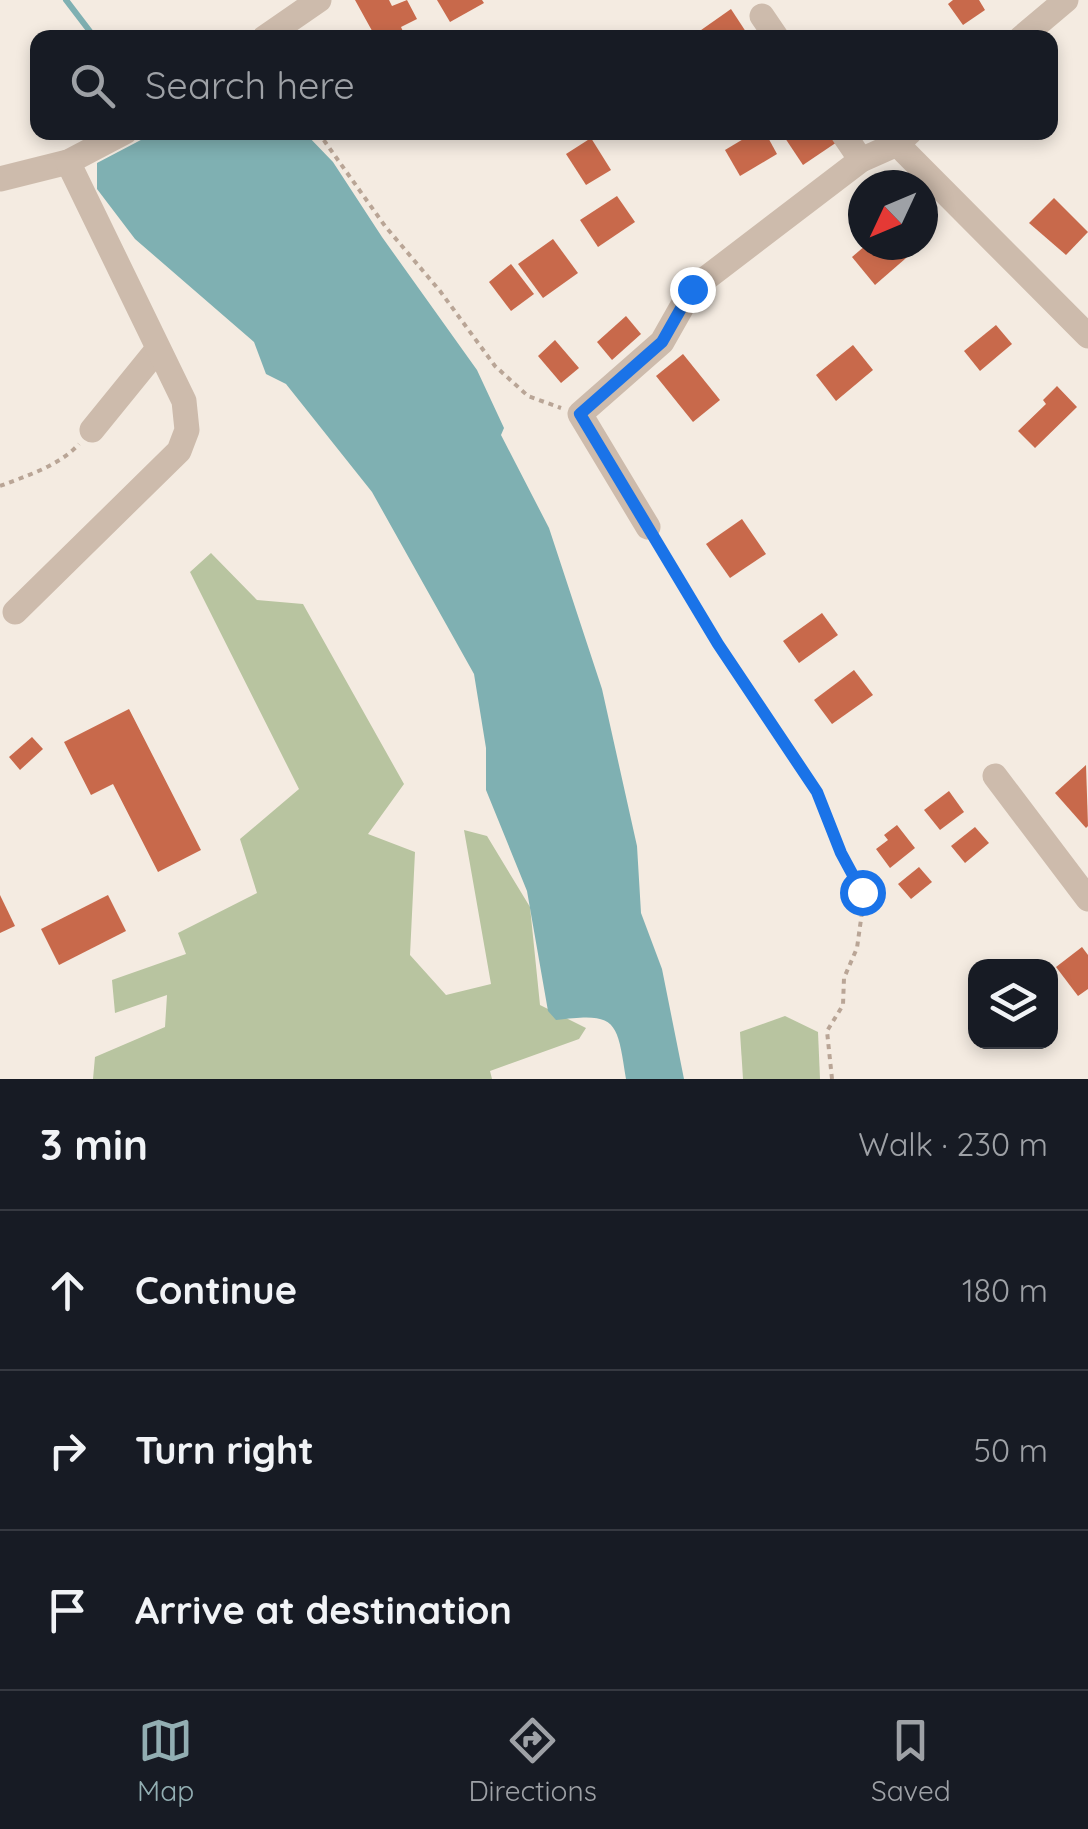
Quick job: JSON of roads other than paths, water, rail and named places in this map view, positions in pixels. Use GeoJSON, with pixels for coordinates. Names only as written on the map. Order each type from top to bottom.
{"type":"FeatureCollection","features":[{"type":"Feature","properties":{"kind":"street"},"geometry":{"type":"LineString","coordinates":[[276,30],[319,0]]}},
{"type":"Feature","properties":{"kind":"street"},"geometry":{"type":"LineString","coordinates":[[1030,30],[1066,0]]}},
{"type":"Feature","properties":{"kind":"street"},"geometry":{"type":"LineString","coordinates":[[0,178],[68,162],[110,140]]}},
{"type":"Feature","properties":{"kind":"street"},"geometry":{"type":"LineString","coordinates":[[847,140],[861,160]]}},
{"type":"Feature","properties":{"kind":"street"},"geometry":{"type":"LineString","coordinates":[[648,527],[580,414],[662,342],[692,289],[861,160],[899,140]]}},
{"type":"Feature","properties":{"kind":"street"},"geometry":{"type":"LineString","coordinates":[[905,140],[1088,336]]}},
{"type":"Feature","properties":{"kind":"street"},"geometry":{"type":"LineString","coordinates":[[15,612],[178,452],[187,430],[184,401],[68,162]]}},
{"type":"Feature","properties":{"kind":"street"},"geometry":{"type":"LineString","coordinates":[[92,430],[157,350]]}},
{"type":"Feature","properties":{"kind":"street"},"geometry":{"type":"LineString","coordinates":[[996,776],[1088,899]]}},
{"type":"Feature","properties":{"kind":"water"},"geometry":{"type":"Polygon","coordinates":[[[141,140],[312,140],[333,162],[477,370],[504,428],[501,435],[549,528],[602,689],[637,846],[641,913],[662,969],[684,1079],[626,1079],[620,1044],[611,1024],[591,1018],[556,1020],[548,1011],[527,891],[486,790],[486,748],[474,674],[372,492],[286,384],[266,374],[254,342],[135,239],[97,189],[97,163],[141,140]]]}},
{"type":"Feature","properties":{"kind":"waterway"},"geometry":{"type":"LineString","coordinates":[[66,0],[89,30]]}}]}
